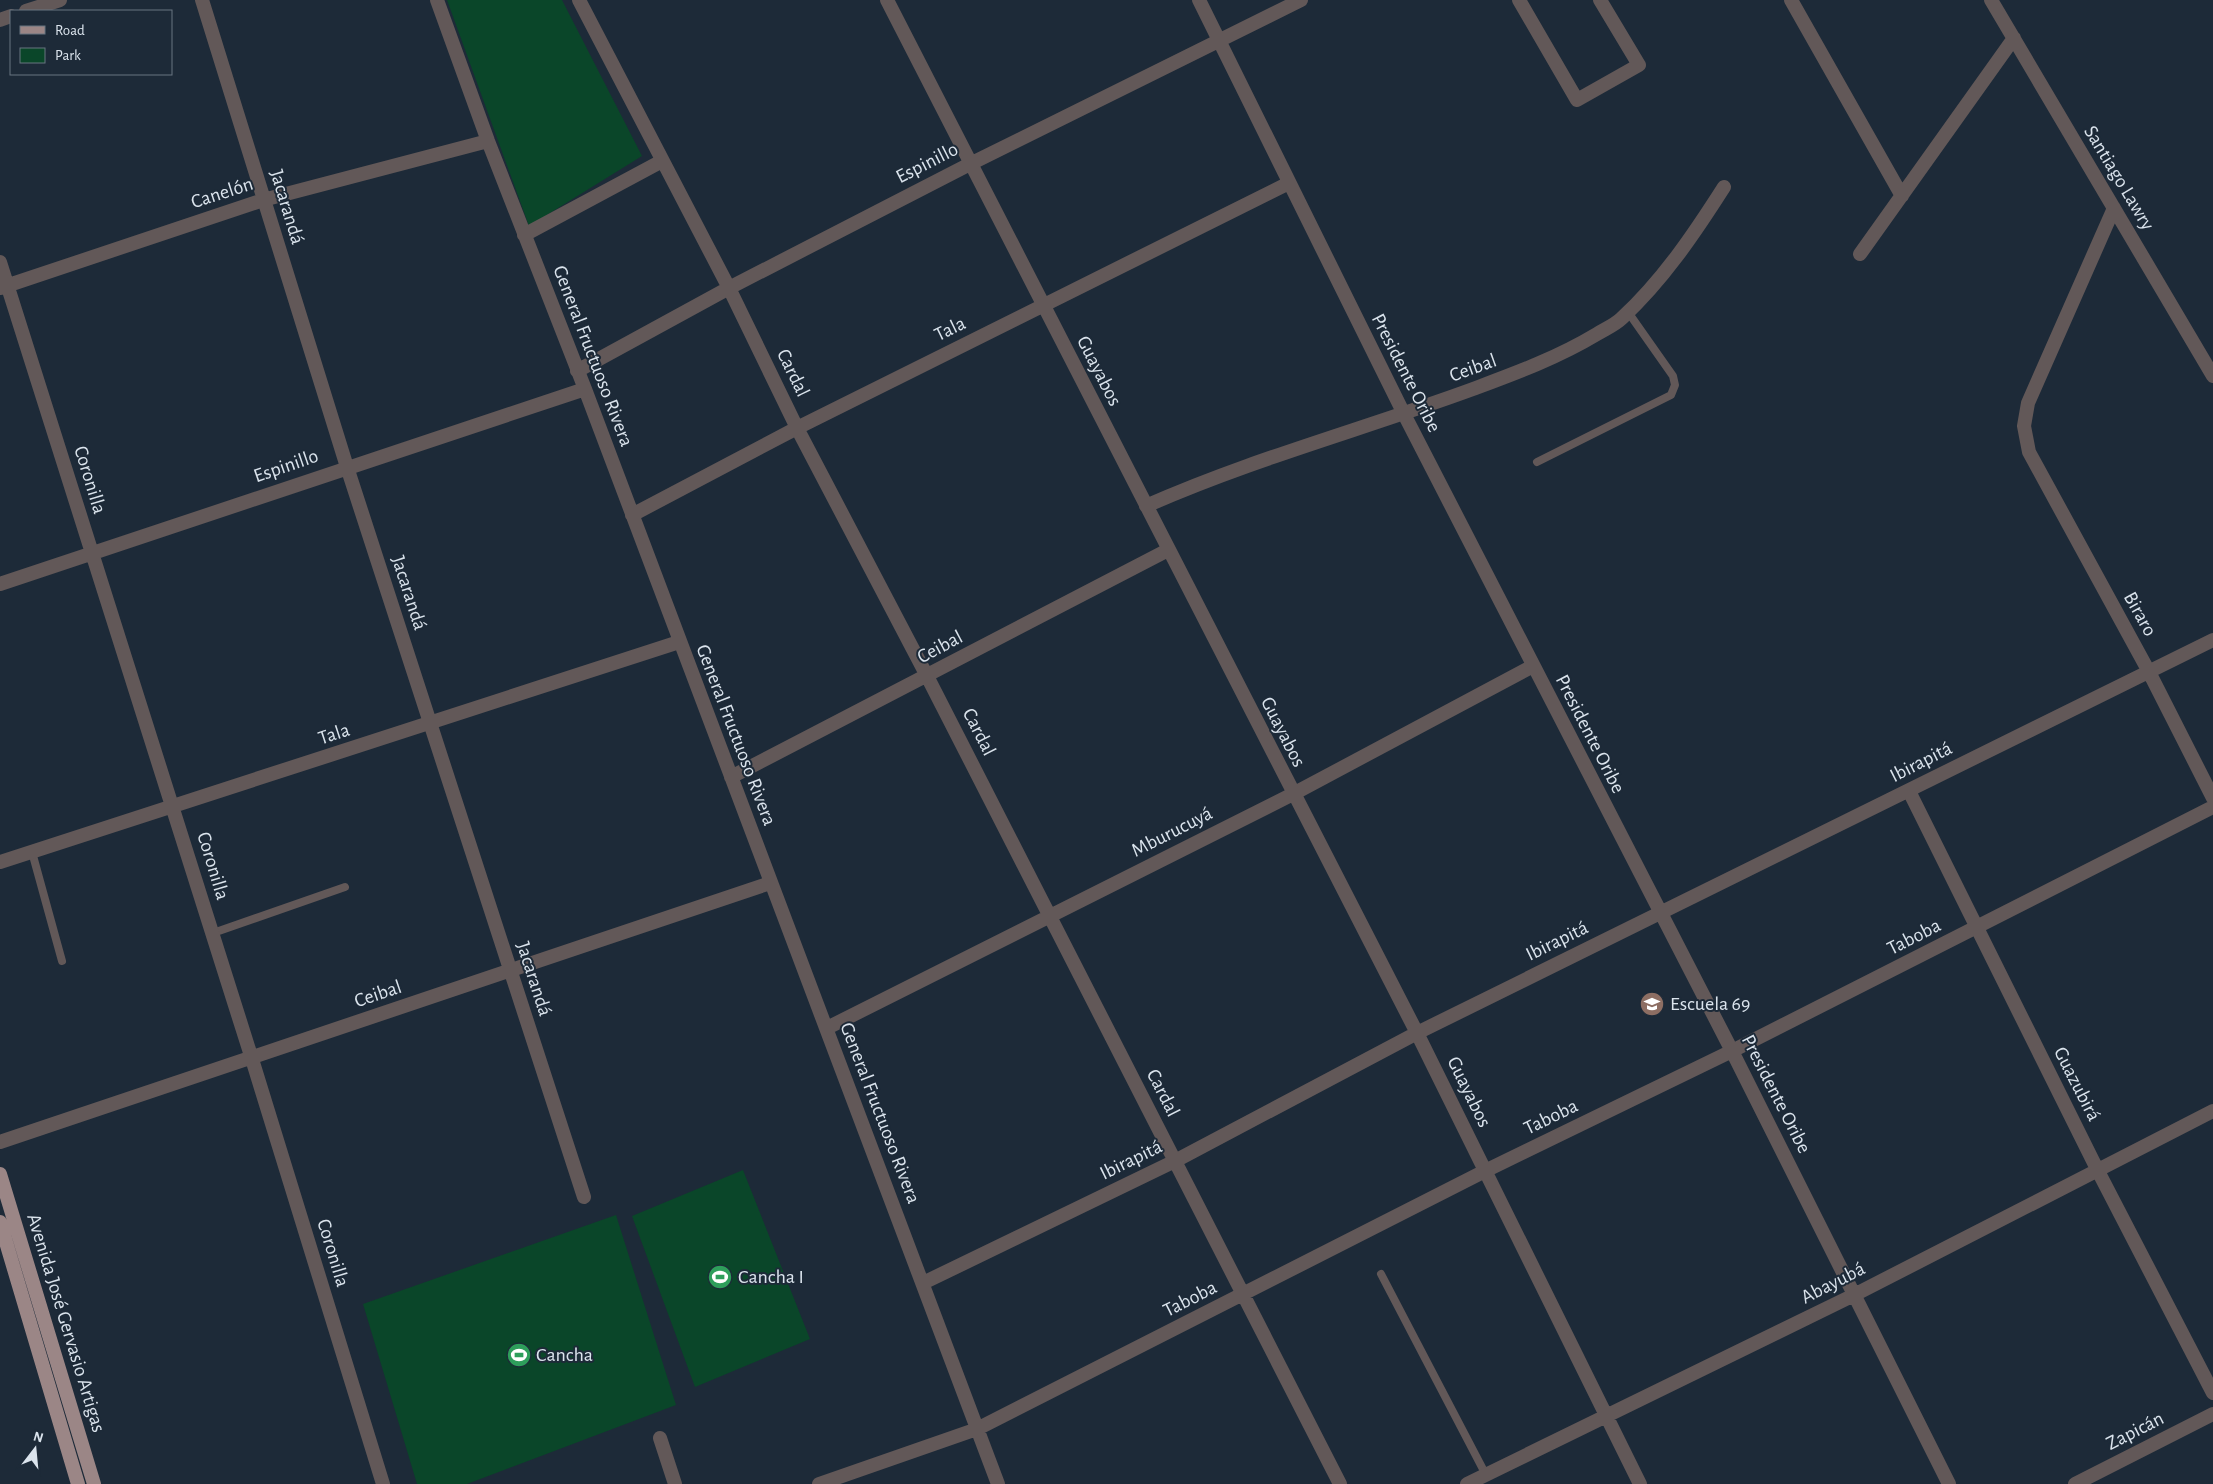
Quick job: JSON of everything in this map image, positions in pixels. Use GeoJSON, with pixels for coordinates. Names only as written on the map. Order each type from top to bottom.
{"type":"FeatureCollection","features":[{"type":"Feature","properties":{"kind":"main road","name":"Avenida José Gervasio Artigas"},"geometry":{"type":"LineString","coordinates":[[0,1174],[94,1484]]}},
{"type":"Feature","properties":{"kind":"main road","name":"Avenida José Gervasio Artigas"},"geometry":{"type":"LineString","coordinates":[[0,1222],[78,1484]]}},
{"type":"Feature","properties":{"kind":"street"},"geometry":{"type":"LineString","coordinates":[[29,10],[60,0]]}},
{"type":"Feature","properties":{"kind":"street","name":"Jacarandá"},"geometry":{"type":"LineString","coordinates":[[202,0],[347,467],[584,1197]]}},
{"type":"Feature","properties":{"kind":"street","name":"General Fructuoso Rivera"},"geometry":{"type":"LineString","coordinates":[[437,0],[488,141],[585,389],[998,1484]]}},
{"type":"Feature","properties":{"kind":"street","name":"Cardal"},"geometry":{"type":"LineString","coordinates":[[579,0],[729,288],[797,428],[927,676],[1340,1484]]}},
{"type":"Feature","properties":{"kind":"street","name":"Guayabos"},"geometry":{"type":"LineString","coordinates":[[887,0],[1417,1033],[1640,1484]]}},
{"type":"Feature","properties":{"kind":"street","name":"Presidente Oribe"},"geometry":{"type":"LineString","coordinates":[[1199,0],[1404,414],[1732,1051],[1949,1484]]}},
{"type":"Feature","properties":{"kind":"street","name":"Espinillo"},"geometry":{"type":"LineString","coordinates":[[577,371],[729,288],[970,164],[1220,42],[1301,0]]}},
{"type":"Feature","properties":{"kind":"street"},"geometry":{"type":"LineString","coordinates":[[1524,2],[1577,100],[1639,65],[1600,0]]}},
{"type":"Feature","properties":{"kind":"street"},"geometry":{"type":"LineString","coordinates":[[1791,0],[1902,196]]}},
{"type":"Feature","properties":{"kind":"street","name":"Santiago Lawry"},"geometry":{"type":"LineString","coordinates":[[1991,0],[2213,376]]}},
{"type":"Feature","properties":{"kind":"street"},"geometry":{"type":"LineString","coordinates":[[1860,254],[2014,38]]}},
{"type":"Feature","properties":{"kind":"street","name":"Canelón"},"geometry":{"type":"LineString","coordinates":[[4,286],[264,200],[488,141]]}},
{"type":"Feature","properties":{"kind":"street"},"geometry":{"type":"LineString","coordinates":[[524,235],[662,161]]}},
{"type":"Feature","properties":{"kind":"street","name":"Tala"},"geometry":{"type":"LineString","coordinates":[[632,515],[797,428],[1289,183]]}},
{"type":"Feature","properties":{"kind":"street","name":"Ceibal"},"geometry":{"type":"LineString","coordinates":[[1146,506],[1235,469],[1404,414],[1533,367],[1573,348],[1621,319],[1628,312],[1660,278],[1724,188]]}},
{"type":"Feature","properties":{"kind":"street","name":"Biraro"},"geometry":{"type":"LineString","coordinates":[[2114,208],[2028,403],[2024,426],[2029,452],[2148,670],[2213,798]]}},
{"type":"Feature","properties":{"kind":"street","name":"Coronilla"},"geometry":{"type":"LineString","coordinates":[[0,262],[4,286],[173,806],[383,1484]]}},
{"type":"Feature","properties":{"kind":"street","name":"Espinillo"},"geometry":{"type":"LineString","coordinates":[[0,584],[585,389]]}},
{"type":"Feature","properties":{"kind":"street","name":"Ceibal"},"geometry":{"type":"LineString","coordinates":[[731,777],[1168,550]]}},
{"type":"Feature","properties":{"kind":"street","name":"Ibirapitá"},"geometry":{"type":"LineString","coordinates":[[923,1283],[1175,1161],[1417,1033],[1659,912],[1909,791],[2148,670],[2213,640]]}},
{"type":"Feature","properties":{"kind":"street","name":"Tala"},"geometry":{"type":"LineString","coordinates":[[0,862],[431,724],[679,642]]}},
{"type":"Feature","properties":{"kind":"street","name":"Mburucuyá"},"geometry":{"type":"LineString","coordinates":[[827,1028],[1293,794],[1533,666]]}},
{"type":"Feature","properties":{"kind":"street","name":"Guazubirá"},"geometry":{"type":"LineString","coordinates":[[1909,791],[2098,1171],[2213,1393]]}},
{"type":"Feature","properties":{"kind":"street","name":"Taboba"},"geometry":{"type":"LineString","coordinates":[[819,1484],[977,1429],[1485,1171],[1732,1051],[2213,807]]}},
{"type":"Feature","properties":{"kind":"street","name":"Ceibal"},"geometry":{"type":"LineString","coordinates":[[0,1142],[770,883]]}},
{"type":"Feature","properties":{"kind":"street","name":"Abayubá"},"geometry":{"type":"LineString","coordinates":[[1467,1484],[1854,1295],[2213,1111]]}},
{"type":"Feature","properties":{"kind":"street","name":"Zapicán"},"geometry":{"type":"LineString","coordinates":[[2076,1484],[2213,1414]]}},
{"type":"Feature","properties":{"kind":"street"},"geometry":{"type":"LineString","coordinates":[[660,1438],[675,1484]]}},
{"type":"Feature","properties":{"kind":"lane"},"geometry":{"type":"LineString","coordinates":[[1537,462],[1671,396],[1675,385],[1673,376],[1628,312]]}},
{"type":"Feature","properties":{"kind":"lane"},"geometry":{"type":"LineString","coordinates":[[32,852],[62,961]]}},
{"type":"Feature","properties":{"kind":"lane"},"geometry":{"type":"LineString","coordinates":[[213,933],[345,886]]}},
{"type":"Feature","properties":{"kind":"lane"},"geometry":{"type":"LineString","coordinates":[[1381,1274],[1486,1475]]}},
{"type":"Feature","properties":{"kind":"green space"},"geometry":{"type":"Polygon","coordinates":[[[447,0],[562,0],[642,156],[529,226],[447,0]]]}},
{"type":"Feature","properties":{"kind":"green space","name":"Cancha I"},"geometry":{"type":"Polygon","coordinates":[[[743,1170],[810,1339],[695,1387],[632,1216],[743,1170]]]}},
{"type":"Feature","properties":{"kind":"green space","name":"Cancha"},"geometry":{"type":"Polygon","coordinates":[[[616,1215],[676,1405],[467,1484],[417,1484],[363,1304],[616,1215]]]}},
{"type":"Feature","properties":{"kind":"place","name":"Escuela 69"},"geometry":{"type":"Point","coordinates":[1652,1004]}},
{"type":"Feature","properties":{"kind":"place","name":"Cancha I"},"geometry":{"type":"Point","coordinates":[720,1277]}},
{"type":"Feature","properties":{"kind":"place","name":"Cancha"},"geometry":{"type":"Point","coordinates":[519,1355]}}]}
